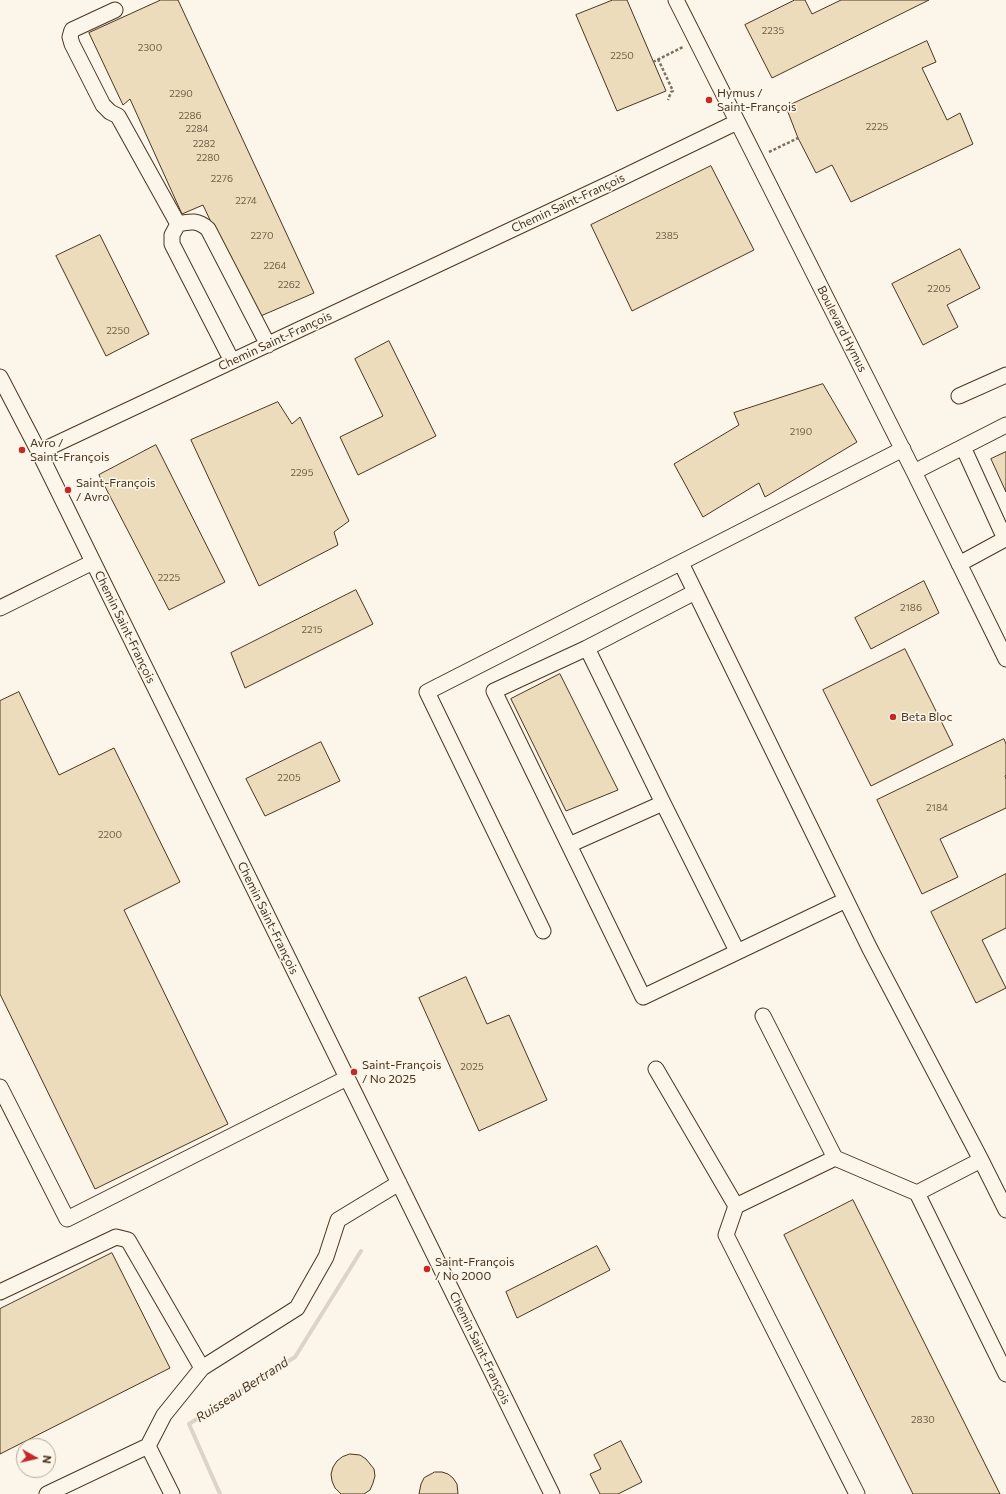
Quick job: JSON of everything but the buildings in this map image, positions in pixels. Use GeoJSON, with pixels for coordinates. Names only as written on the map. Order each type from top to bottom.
{"type":"FeatureCollection","features":[{"type":"Feature","properties":{"kind":"street","name":"Boulevard Hymus"},"geometry":{"type":"LineString","coordinates":[[676,0],[903,449],[1006,659]]}},
{"type":"Feature","properties":{"kind":"street"},"geometry":{"type":"LineString","coordinates":[[115,10],[72,30],[70,36],[72,44],[103,105],[110,112],[118,116],[178,224]]}},
{"type":"Feature","properties":{"kind":"street","name":"Chemin Saint-François"},"geometry":{"type":"LineString","coordinates":[[552,1494],[39,452],[737,122]]}},
{"type":"Feature","properties":{"kind":"street"},"geometry":{"type":"LineString","coordinates":[[232,361],[172,244],[172,235],[178,224],[192,221],[201,223],[208,229],[268,345]]}},
{"type":"Feature","properties":{"kind":"street"},"geometry":{"type":"LineString","coordinates":[[959,396],[1006,375]]}},
{"type":"Feature","properties":{"kind":"street"},"geometry":{"type":"LineString","coordinates":[[0,377],[39,452]]}},
{"type":"Feature","properties":{"kind":"street"},"geometry":{"type":"LineString","coordinates":[[914,472],[1006,425]]}},
{"type":"Feature","properties":{"kind":"street"},"geometry":{"type":"LineString","coordinates":[[959,564],[1006,539],[963,447]]}},
{"type":"Feature","properties":{"kind":"street"},"geometry":{"type":"LineString","coordinates":[[543,931],[427,692],[903,449]]}},
{"type":"Feature","properties":{"kind":"street"},"geometry":{"type":"LineString","coordinates":[[0,608],[93,562]]}},
{"type":"Feature","properties":{"kind":"street"},"geometry":{"type":"LineString","coordinates":[[681,563],[870,949],[1006,1210]]}},
{"type":"Feature","properties":{"kind":"street"},"geometry":{"type":"LineString","coordinates":[[695,592],[587,648],[494,691],[643,997],[846,900]]}},
{"type":"Feature","properties":{"kind":"street"},"geometry":{"type":"LineString","coordinates":[[587,648],[737,951]]}},
{"type":"Feature","properties":{"kind":"street"},"geometry":{"type":"LineString","coordinates":[[569,845],[663,803]]}},
{"type":"Feature","properties":{"kind":"street"},"geometry":{"type":"LineString","coordinates":[[763,1016],[836,1158],[918,1193],[1006,1374]]}},
{"type":"Feature","properties":{"kind":"street"},"geometry":{"type":"LineString","coordinates":[[656,1069],[736,1206]]}},
{"type":"Feature","properties":{"kind":"street"},"geometry":{"type":"LineString","coordinates":[[0,1087],[67,1219],[347,1078]]}},
{"type":"Feature","properties":{"kind":"street"},"geometry":{"type":"LineString","coordinates":[[836,1158],[736,1206],[726,1235],[857,1494]]}},
{"type":"Feature","properties":{"kind":"street"},"geometry":{"type":"LineString","coordinates":[[918,1193],[981,1160]]}},
{"type":"Feature","properties":{"kind":"street"},"geometry":{"type":"LineString","coordinates":[[47,1494],[148,1446],[164,1415],[202,1368],[297,1308],[326,1257],[338,1220],[399,1183]]}},
{"type":"Feature","properties":{"kind":"street"},"geometry":{"type":"LineString","coordinates":[[0,1292],[116,1237],[128,1240],[202,1368]]}},
{"type":"Feature","properties":{"kind":"street"},"geometry":{"type":"LineString","coordinates":[[148,1446],[172,1494]]}},
{"type":"Feature","properties":{"kind":"path"},"geometry":{"type":"LineString","coordinates":[[653,62],[683,47]]}},
{"type":"Feature","properties":{"kind":"path"},"geometry":{"type":"LineString","coordinates":[[658,60],[673,91],[671,92],[668,100]]}},
{"type":"Feature","properties":{"kind":"path"},"geometry":{"type":"LineString","coordinates":[[769,152],[798,138]]}},
{"type":"Feature","properties":{"kind":"waterway","name":"Ruisseau Bertrand"},"geometry":{"type":"LineString","coordinates":[[220,1494],[189,1424],[295,1357],[361,1251]]}},
{"type":"Feature","properties":{"kind":"place","name":"Hymus / Saint-François"},"geometry":{"type":"Point","coordinates":[709,100]}},
{"type":"Feature","properties":{"kind":"place","name":"Avro / Saint-François"},"geometry":{"type":"Point","coordinates":[22,450]}},
{"type":"Feature","properties":{"kind":"place","name":"Saint-François / Avro"},"geometry":{"type":"Point","coordinates":[68,490]}},
{"type":"Feature","properties":{"kind":"place","name":"Beta Bloc"},"geometry":{"type":"Point","coordinates":[893,717]}},
{"type":"Feature","properties":{"kind":"place","name":"Saint-François / No 2025"},"geometry":{"type":"Point","coordinates":[354,1072]}},
{"type":"Feature","properties":{"kind":"place","name":"Saint-François / No 2000"},"geometry":{"type":"Point","coordinates":[427,1269]}}]}
